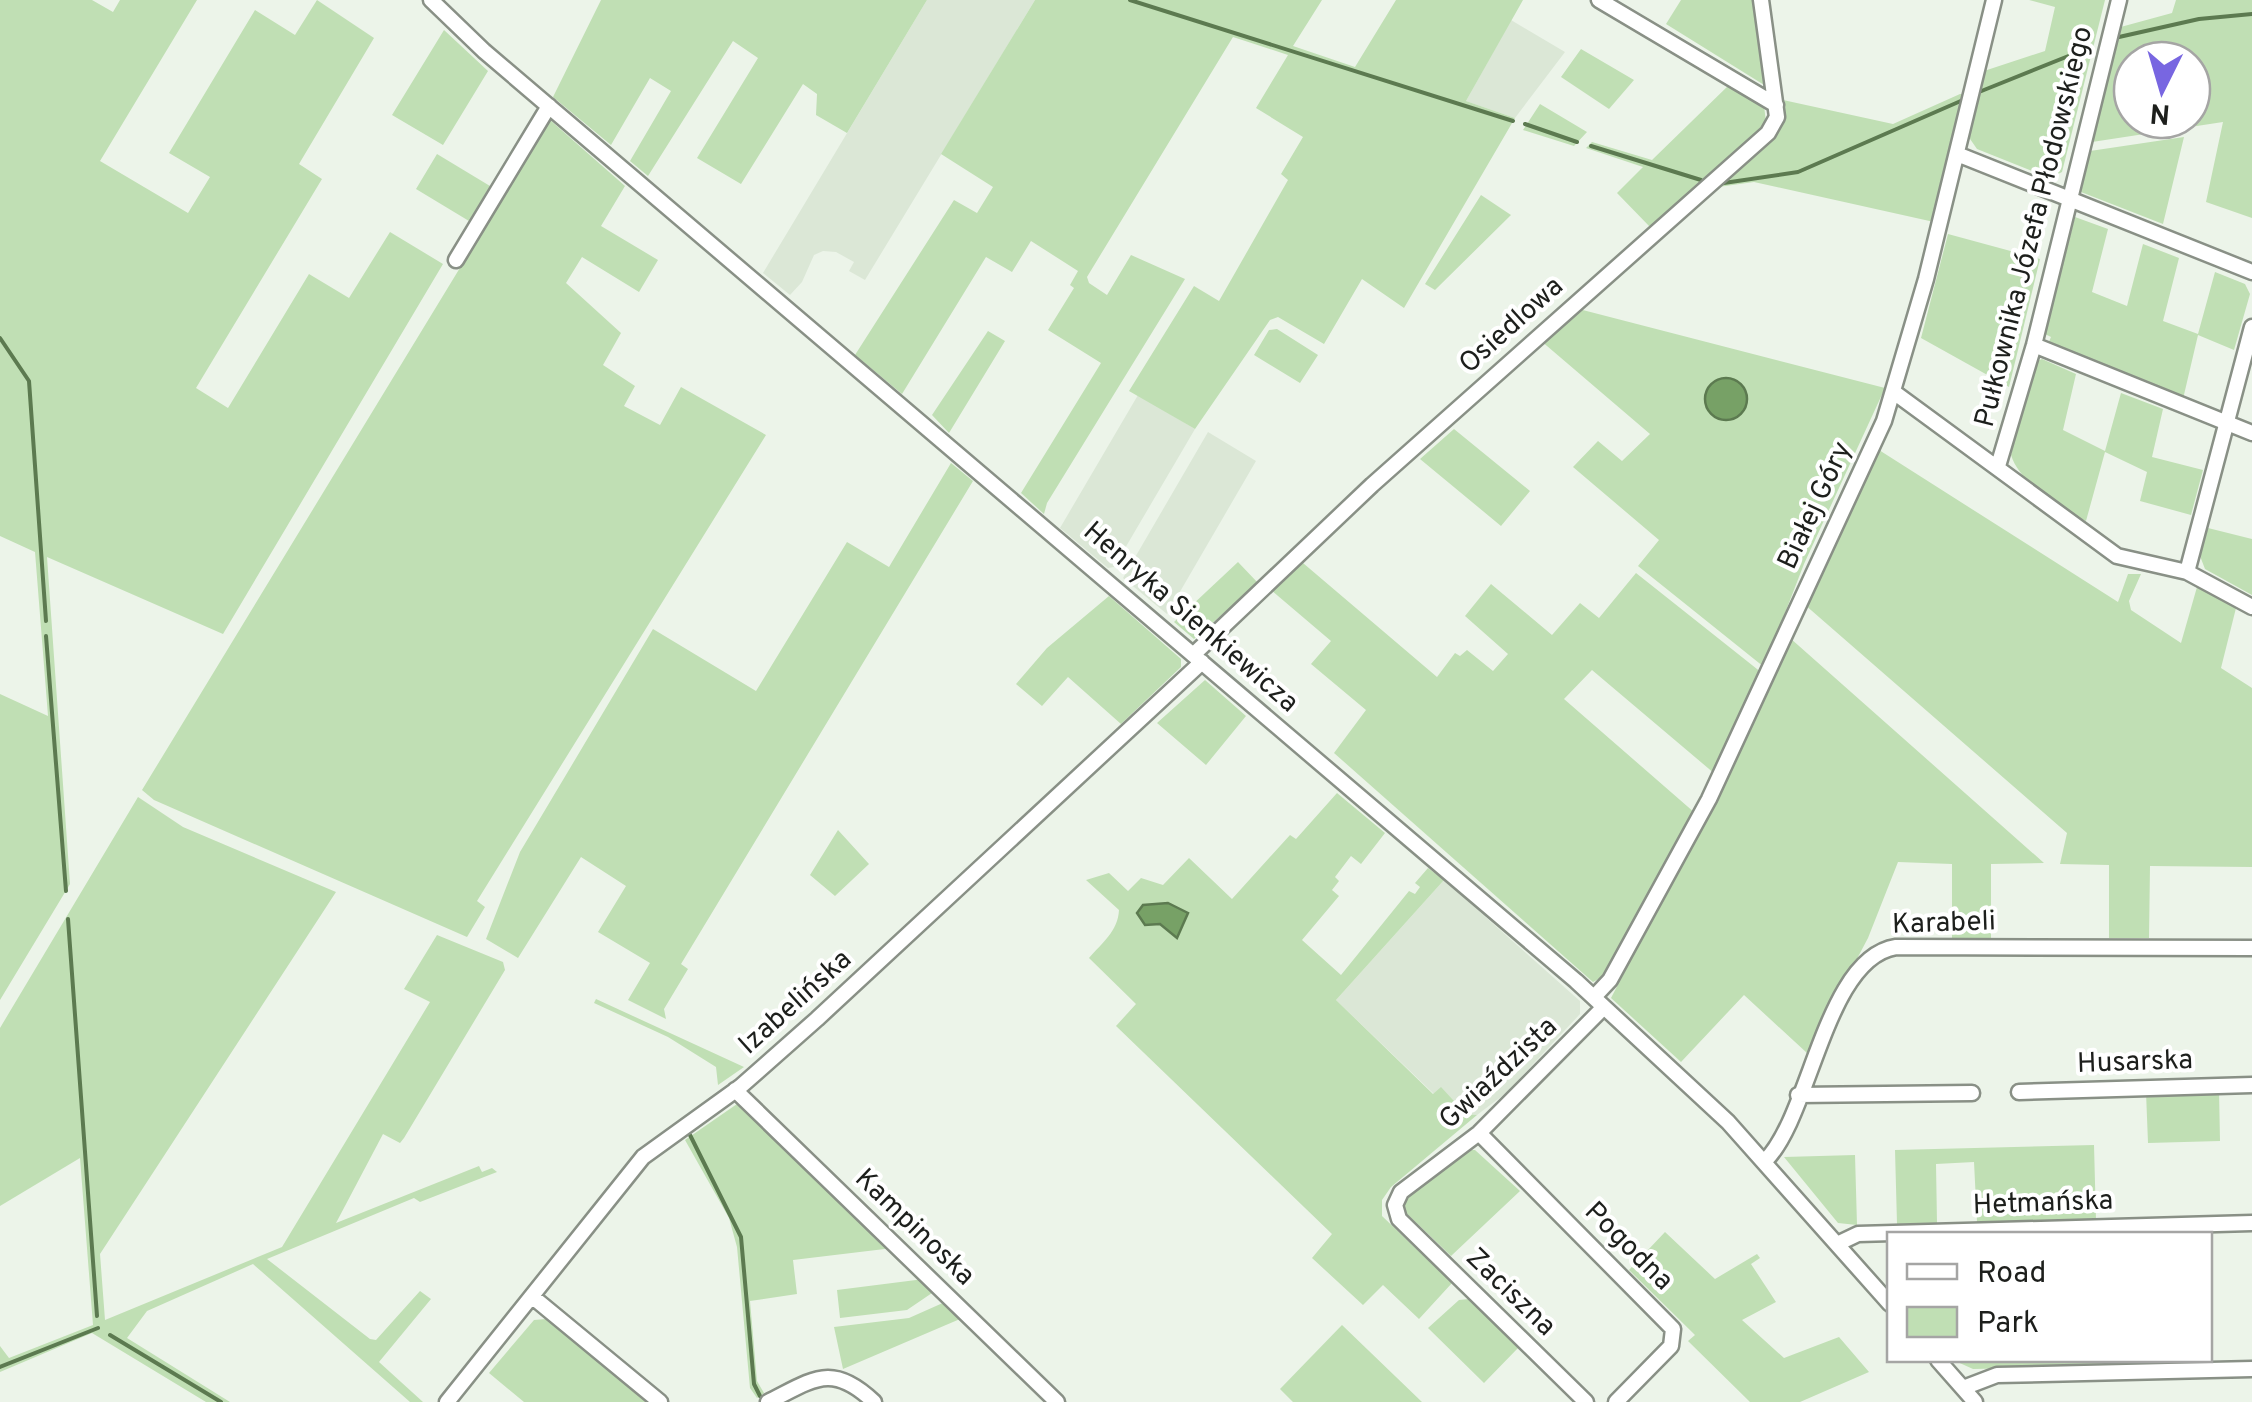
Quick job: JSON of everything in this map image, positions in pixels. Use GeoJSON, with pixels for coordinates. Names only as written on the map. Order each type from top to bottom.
{"type":"FeatureCollection","features":[{"type":"Feature","properties":{"kind":"street","name":"Henryka Sienkiewicza"},"geometry":{"type":"LineString","coordinates":[[431,0],[549,106],[1599,1002],[1764,1161],[1887,1301]]}},
{"type":"Feature","properties":{"kind":"street"},"geometry":{"type":"LineString","coordinates":[[1599,0],[1776,105]]}},
{"type":"Feature","properties":{"kind":"street"},"geometry":{"type":"LineString","coordinates":[[1761,0],[1776,105]]}},
{"type":"Feature","properties":{"kind":"street","name":"Białej Góry"},"geometry":{"type":"LineString","coordinates":[[1599,1002],[1710,799],[1895,393],[1994,0]]}},
{"type":"Feature","properties":{"kind":"street","name":"Pułkownika Józefa Płodowskiego"},"geometry":{"type":"LineString","coordinates":[[1998,466],[2072,199],[2119,0]]}},
{"type":"Feature","properties":{"kind":"street","name":"Osiedlowa"},"geometry":{"type":"LineString","coordinates":[[1198,658],[1372,485],[1768,133],[1777,117],[1776,105]]}},
{"type":"Feature","properties":{"kind":"street"},"geometry":{"type":"LineString","coordinates":[[456,260],[549,106]]}},
{"type":"Feature","properties":{"kind":"street"},"geometry":{"type":"LineString","coordinates":[[1957,154],[2252,272]]}},
{"type":"Feature","properties":{"kind":"street"},"geometry":{"type":"LineString","coordinates":[[2187,572],[2252,327]]}},
{"type":"Feature","properties":{"kind":"street"},"geometry":{"type":"LineString","coordinates":[[2034,345],[2252,433]]}},
{"type":"Feature","properties":{"kind":"street"},"geometry":{"type":"LineString","coordinates":[[1895,393],[2117,556],[2187,572],[2252,607]]}},
{"type":"Feature","properties":{"kind":"street","name":"Izabelińska"},"geometry":{"type":"LineString","coordinates":[[447,1402],[643,1158],[735,1090],[927,919],[1198,658]]}},
{"type":"Feature","properties":{"kind":"street","name":"Karabeli"},"geometry":{"type":"LineString","coordinates":[[1764,1161],[1861,963],[1876,952],[1896,947],[2252,948]]}},
{"type":"Feature","properties":{"kind":"street","name":"Gwiaździsta"},"geometry":{"type":"LineString","coordinates":[[1399,1219],[1395,1205],[1400,1192],[1479,1133],[1599,1002]]}},
{"type":"Feature","properties":{"kind":"street","name":"Husarska"},"geometry":{"type":"LineString","coordinates":[[2019,1092],[2252,1084]]}},
{"type":"Feature","properties":{"kind":"street","name":"Kampinoska"},"geometry":{"type":"LineString","coordinates":[[735,1090],[1056,1402]]}},
{"type":"Feature","properties":{"kind":"street"},"geometry":{"type":"LineString","coordinates":[[1798,1095],[1972,1094]]}},
{"type":"Feature","properties":{"kind":"street","name":"Pogodna"},"geometry":{"type":"LineString","coordinates":[[1479,1133],[1673,1330],[1671,1346],[1616,1402]]}},
{"type":"Feature","properties":{"kind":"street","name":"Zaciszna"},"geometry":{"type":"LineString","coordinates":[[1399,1219],[1586,1402]]}},
{"type":"Feature","properties":{"kind":"street","name":"Hetmańska"},"geometry":{"type":"LineString","coordinates":[[1937,1232],[2252,1224]]}},
{"type":"Feature","properties":{"kind":"street","name":"Hetmańska"},"geometry":{"type":"LineString","coordinates":[[1837,1244],[1858,1234],[1887,1233]]}},
{"type":"Feature","properties":{"kind":"street"},"geometry":{"type":"LineString","coordinates":[[534,1298],[660,1402]]}},
{"type":"Feature","properties":{"kind":"street"},"geometry":{"type":"LineString","coordinates":[[1940,1362],[1975,1402]]}},
{"type":"Feature","properties":{"kind":"street"},"geometry":{"type":"LineString","coordinates":[[1964,1388],[1997,1375],[2252,1369]]}},
{"type":"Feature","properties":{"kind":"street"},"geometry":{"type":"LineString","coordinates":[[768,1402],[830,1375],[846,1378],[874,1402]]}},
{"type":"Feature","properties":{"kind":"shaded area"},"geometry":{"type":"Polygon","coordinates":[[[927,0],[1035,0],[865,280],[849,271],[854,262],[836,252],[823,251],[814,255],[802,282],[790,295],[763,273],[927,0]]]}},
{"type":"Feature","properties":{"kind":"shaded area"},"geometry":{"type":"Polygon","coordinates":[[[1511,20],[1565,52],[1515,118],[1466,101],[1511,20]]]}},
{"type":"Feature","properties":{"kind":"shaded area"},"geometry":{"type":"Polygon","coordinates":[[[1726,378],[1741,384],[1747,399],[1741,414],[1726,420],[1711,414],[1705,399],[1711,384],[1726,378]]]}},
{"type":"Feature","properties":{"kind":"shaded area"},"geometry":{"type":"Polygon","coordinates":[[[1138,395],[1195,429],[1114,567],[1108,568],[1060,528],[1138,395]]]}},
{"type":"Feature","properties":{"kind":"shaded area"},"geometry":{"type":"Polygon","coordinates":[[[1208,432],[1256,461],[1167,614],[1123,578],[1208,432]]]}},
{"type":"Feature","properties":{"kind":"shaded area"},"geometry":{"type":"Polygon","coordinates":[[[1444,880],[1580,1001],[1580,1014],[1506,1093],[1477,1115],[1466,1114],[1441,1088],[1434,1094],[1336,1000],[1444,880]]]}},
{"type":"Feature","properties":{"kind":"shaded area"},"geometry":{"type":"Polygon","coordinates":[[[1168,903],[1188,913],[1177,938],[1160,924],[1145,925],[1137,913],[1143,905],[1168,903]]]}},
{"type":"Feature","properties":{"kind":"green space"},"geometry":{"type":"Polygon","coordinates":[[[0,0],[92,0],[113,12],[120,0],[197,0],[100,161],[188,213],[210,177],[169,153],[255,10],[295,35],[317,0],[374,38],[299,164],[322,179],[196,388],[228,408],[309,274],[349,298],[390,232],[443,264],[223,634],[47,557],[70,884],[0,1000],[0,694],[48,716],[35,552],[0,536],[0,0]]]}},
{"type":"Feature","properties":{"kind":"green space"},"geometry":{"type":"Polygon","coordinates":[[[601,0],[927,0],[847,133],[816,115],[817,94],[803,84],[741,184],[697,158],[758,58],[733,41],[648,176],[630,161],[671,91],[650,78],[611,145],[553,97],[601,0]]]}},
{"type":"Feature","properties":{"kind":"green space"},"geometry":{"type":"Polygon","coordinates":[[[1035,0],[1322,0],[1293,46],[1355,67],[1396,0],[1523,0],[1466,101],[1515,118],[1404,308],[1362,279],[1324,344],[1278,317],[1270,320],[1195,429],[1129,391],[1194,286],[1219,301],[1288,180],[1281,174],[1303,137],[1256,108],[1288,55],[1233,37],[1087,277],[1089,283],[1107,295],[1131,255],[1185,279],[1047,503],[1044,514],[1021,493],[1101,363],[1048,330],[1074,288],[1070,285],[1078,271],[1031,241],[1012,272],[986,257],[902,394],[855,355],[954,200],[977,213],[993,187],[941,154],[1035,0]]]}},
{"type":"Feature","properties":{"kind":"green space"},"geometry":{"type":"Polygon","coordinates":[[[1681,0],[1756,0],[1769,88],[1666,24],[1681,0]]]}},
{"type":"Feature","properties":{"kind":"green space"},"geometry":{"type":"Polygon","coordinates":[[[2029,0],[2105,0],[2062,172],[2050,178],[1977,149],[1968,136],[1984,71],[2045,51],[2055,7],[2029,0]]]}},
{"type":"Feature","properties":{"kind":"green space"},"geometry":{"type":"Polygon","coordinates":[[[2176,0],[2252,0],[2252,218],[2206,202],[2223,122],[2212,124],[2212,40],[2114,40],[2117,28],[2172,13],[2176,0]]]}},
{"type":"Feature","properties":{"kind":"green space"},"geometry":{"type":"Polygon","coordinates":[[[444,30],[488,71],[443,145],[392,115],[444,30]]]}},
{"type":"Feature","properties":{"kind":"green space"},"geometry":{"type":"Polygon","coordinates":[[[1581,49],[1634,80],[1609,109],[1561,77],[1581,49]]]}},
{"type":"Feature","properties":{"kind":"green space"},"geometry":{"type":"Polygon","coordinates":[[[2112,51],[2112,139],[2092,142],[2112,51]]]}},
{"type":"Feature","properties":{"kind":"green space"},"geometry":{"type":"Polygon","coordinates":[[[1730,84],[1764,105],[1766,123],[1650,227],[1617,193],[1643,167],[1586,148],[1592,142],[1652,160],[1730,84]]]}},
{"type":"Feature","properties":{"kind":"green space"},"geometry":{"type":"Polygon","coordinates":[[[1966,94],[1934,222],[1754,182],[1711,188],[1781,128],[1783,100],[1893,124],[1966,94]]]}},
{"type":"Feature","properties":{"kind":"green space"},"geometry":{"type":"Polygon","coordinates":[[[1540,104],[1587,132],[1574,146],[1523,130],[1540,104]]]}},
{"type":"Feature","properties":{"kind":"green space"},"geometry":{"type":"Polygon","coordinates":[[[550,120],[625,186],[601,226],[658,260],[639,292],[582,257],[566,283],[621,333],[603,365],[635,386],[624,406],[660,425],[681,387],[766,435],[477,901],[485,907],[467,937],[154,800],[142,790],[550,120]]]}},
{"type":"Feature","properties":{"kind":"green space"},"geometry":{"type":"Polygon","coordinates":[[[2183,140],[2163,224],[2081,192],[2090,151],[2183,140]]]}},
{"type":"Feature","properties":{"kind":"green space"},"geometry":{"type":"Polygon","coordinates":[[[437,154],[490,186],[469,221],[416,189],[437,154]]]}},
{"type":"Feature","properties":{"kind":"green space"},"geometry":{"type":"Polygon","coordinates":[[[1481,195],[1511,215],[1435,290],[1425,284],[1481,195]]]}},
{"type":"Feature","properties":{"kind":"green space"},"geometry":{"type":"Polygon","coordinates":[[[2075,217],[2108,229],[2092,292],[2127,306],[2143,244],[2179,258],[2163,321],[2198,334],[2215,272],[2245,284],[2250,294],[2234,350],[2198,335],[2183,399],[2048,344],[2051,337],[2045,334],[2075,217]]]}},
{"type":"Feature","properties":{"kind":"green space"},"geometry":{"type":"Polygon","coordinates":[[[1948,234],[2040,259],[2009,387],[1921,338],[1948,234]]]}},
{"type":"Feature","properties":{"kind":"green space"},"geometry":{"type":"Polygon","coordinates":[[[1575,308],[1885,388],[1804,564],[1764,667],[1638,566],[1659,540],[1573,467],[1598,441],[1622,461],[1650,434],[1540,340],[1575,308]]]}},
{"type":"Feature","properties":{"kind":"green space"},"geometry":{"type":"Polygon","coordinates":[[[1277,329],[1318,355],[1300,383],[1254,355],[1269,330],[1277,329]]]}},
{"type":"Feature","properties":{"kind":"green space"},"geometry":{"type":"Polygon","coordinates":[[[988,331],[1005,341],[949,433],[932,415],[988,331]]]}},
{"type":"Feature","properties":{"kind":"green space"},"geometry":{"type":"Polygon","coordinates":[[[2042,359],[2076,374],[2063,430],[2105,451],[2121,393],[2163,409],[2152,457],[2203,470],[2191,515],[2140,501],[2147,472],[2105,452],[2086,521],[2032,485],[2011,455],[2033,363],[2042,359]]]}},
{"type":"Feature","properties":{"kind":"green space"},"geometry":{"type":"Polygon","coordinates":[[[1454,429],[1530,491],[1501,526],[1420,459],[1454,429]]]}},
{"type":"Feature","properties":{"kind":"green space"},"geometry":{"type":"Polygon","coordinates":[[[1879,450],[2118,602],[2128,574],[2141,574],[2129,601],[2131,610],[2181,643],[2197,587],[2236,608],[2221,668],[2252,688],[2252,867],[2150,866],[2149,938],[2109,938],[2109,865],[2060,864],[2067,833],[1804,604],[1879,450]]]}},
{"type":"Feature","properties":{"kind":"green space"},"geometry":{"type":"Polygon","coordinates":[[[951,463],[973,481],[681,964],[688,969],[664,1009],[666,1019],[628,1000],[650,963],[598,932],[626,886],[581,857],[518,958],[486,939],[520,852],[653,629],[756,691],[847,542],[889,567],[951,463]]]}},
{"type":"Feature","properties":{"kind":"green space"},"geometry":{"type":"Polygon","coordinates":[[[2208,528],[2252,539],[2252,595],[2205,569],[2200,556],[2208,528]]]}},
{"type":"Feature","properties":{"kind":"green space"},"geometry":{"type":"Polygon","coordinates":[[[1238,562],[1258,583],[1194,639],[1174,622],[1238,562]]]}},
{"type":"Feature","properties":{"kind":"green space"},"geometry":{"type":"Polygon","coordinates":[[[1303,563],[1437,677],[1455,653],[1460,656],[1467,650],[1493,671],[1508,654],[1465,616],[1491,584],[1552,635],[1580,603],[1599,618],[1636,573],[1762,673],[1715,774],[1592,670],[1564,699],[1695,813],[1604,976],[1593,982],[1334,753],[1366,710],[1311,664],[1331,641],[1271,590],[1303,563]]]}},
{"type":"Feature","properties":{"kind":"green space"},"geometry":{"type":"Polygon","coordinates":[[[1109,596],[1181,659],[1181,667],[1121,724],[1068,677],[1042,706],[1016,684],[1047,648],[1109,596]]]}},
{"type":"Feature","properties":{"kind":"green space"},"geometry":{"type":"Polygon","coordinates":[[[1790,638],[2044,863],[1991,864],[1991,938],[1952,938],[1952,864],[1898,862],[1868,938],[1807,1053],[1744,995],[1681,1062],[1611,998],[1732,765],[1790,638]]]}},
{"type":"Feature","properties":{"kind":"green space"},"geometry":{"type":"Polygon","coordinates":[[[1205,680],[1246,716],[1206,765],[1157,723],[1205,680]]]}},
{"type":"Feature","properties":{"kind":"green space"},"geometry":{"type":"Polygon","coordinates":[[[1337,793],[1385,833],[1361,864],[1351,856],[1335,877],[1339,881],[1332,890],[1339,896],[1302,940],[1341,975],[1409,891],[1415,894],[1420,887],[1415,883],[1428,868],[1444,880],[1336,1000],[1433,1094],[1441,1087],[1466,1114],[1477,1115],[1391,1187],[1382,1200],[1382,1216],[1452,1283],[1419,1319],[1383,1285],[1363,1305],[1312,1258],[1332,1234],[1116,1026],[1136,1004],[1089,958],[1112,930],[1119,910],[1086,880],[1109,873],[1128,891],[1141,878],[1163,885],[1189,858],[1232,899],[1290,835],[1296,839],[1337,793]]]}},
{"type":"Feature","properties":{"kind":"green space"},"geometry":{"type":"Polygon","coordinates":[[[138,797],[183,827],[336,892],[100,1254],[105,1320],[282,1247],[430,1002],[404,989],[437,935],[503,962],[505,970],[404,1138],[400,1143],[383,1134],[336,1223],[479,1166],[482,1172],[492,1168],[497,1172],[420,1202],[414,1198],[267,1259],[370,1339],[376,1340],[420,1291],[431,1299],[379,1362],[423,1402],[410,1402],[253,1264],[147,1311],[127,1338],[230,1402],[206,1402],[92,1333],[0,1372],[0,1346],[9,1358],[93,1325],[80,1158],[0,1206],[0,1028],[138,797]]]}},
{"type":"Feature","properties":{"kind":"green space"},"geometry":{"type":"Polygon","coordinates":[[[838,830],[869,864],[835,896],[810,875],[838,830]]]}},
{"type":"Feature","properties":{"kind":"green space"},"geometry":{"type":"Polygon","coordinates":[[[596,999],[744,1067],[718,1085],[716,1067],[668,1037],[594,1003],[596,999]]]}},
{"type":"Feature","properties":{"kind":"green space"},"geometry":{"type":"Polygon","coordinates":[[[2219,1090],[2220,1141],[2148,1143],[2146,1092],[2219,1090]]]}},
{"type":"Feature","properties":{"kind":"green space"},"geometry":{"type":"Polygon","coordinates":[[[737,1104],[747,1105],[893,1248],[793,1260],[797,1294],[750,1301],[757,1381],[764,1393],[757,1398],[750,1388],[737,1247],[729,1218],[685,1140],[737,1104]]]}},
{"type":"Feature","properties":{"kind":"green space"},"geometry":{"type":"Polygon","coordinates":[[[2094,1145],[2096,1220],[1977,1222],[1974,1162],[1936,1164],[1937,1223],[1897,1224],[1895,1150],[2094,1145]]]}},
{"type":"Feature","properties":{"kind":"green space"},"geometry":{"type":"Polygon","coordinates":[[[1466,1150],[1475,1150],[1520,1191],[1451,1256],[1404,1211],[1404,1200],[1466,1150]]]}},
{"type":"Feature","properties":{"kind":"green space"},"geometry":{"type":"Polygon","coordinates":[[[1855,1155],[1857,1225],[1838,1223],[1784,1157],[1855,1155]]]}},
{"type":"Feature","properties":{"kind":"green space"},"geometry":{"type":"Polygon","coordinates":[[[1665,1232],[1715,1279],[1757,1254],[1760,1258],[1751,1264],[1776,1302],[1742,1320],[1784,1358],[1839,1337],[1869,1372],[1800,1402],[1750,1402],[1688,1341],[1695,1335],[1629,1270],[1665,1232]]]}},
{"type":"Feature","properties":{"kind":"green space"},"geometry":{"type":"Polygon","coordinates":[[[924,1279],[932,1293],[907,1310],[840,1318],[837,1290],[924,1279]]]}},
{"type":"Feature","properties":{"kind":"green space"},"geometry":{"type":"Polygon","coordinates":[[[1469,1299],[1518,1348],[1484,1383],[1428,1328],[1459,1300],[1469,1299]]]}},
{"type":"Feature","properties":{"kind":"green space"},"geometry":{"type":"Polygon","coordinates":[[[945,1302],[960,1319],[843,1369],[834,1327],[909,1318],[945,1302]]]}},
{"type":"Feature","properties":{"kind":"green space"},"geometry":{"type":"Polygon","coordinates":[[[546,1319],[647,1402],[524,1402],[489,1373],[534,1320],[546,1319]]]}},
{"type":"Feature","properties":{"kind":"green space"},"geometry":{"type":"Polygon","coordinates":[[[1342,1325],[1422,1402],[1293,1402],[1280,1389],[1342,1325]]]}},
{"type":"Feature","properties":{"kind":"green space"},"geometry":{"type":"Polygon","coordinates":[[[1957,1362],[2161,1362],[2161,1365],[1973,1369],[1957,1362]]]}},
{"type":"Feature","properties":{"kind":"waterway"},"geometry":{"type":"LineString","coordinates":[[1130,0],[1513,121]]}},
{"type":"Feature","properties":{"kind":"waterway"},"geometry":{"type":"LineString","coordinates":[[2119,37],[2199,19],[2252,14]]}},
{"type":"Feature","properties":{"kind":"waterway"},"geometry":{"type":"LineString","coordinates":[[1979,92],[2091,47]]}},
{"type":"Feature","properties":{"kind":"waterway"},"geometry":{"type":"LineString","coordinates":[[1717,184],[1798,172],[1963,100]]}},
{"type":"Feature","properties":{"kind":"waterway"},"geometry":{"type":"LineString","coordinates":[[1525,124],[1577,142]]}},
{"type":"Feature","properties":{"kind":"waterway"},"geometry":{"type":"LineString","coordinates":[[1591,146],[1701,180]]}},
{"type":"Feature","properties":{"kind":"waterway"},"geometry":{"type":"LineString","coordinates":[[0,338],[29,381],[46,621]]}},
{"type":"Feature","properties":{"kind":"waterway"},"geometry":{"type":"LineString","coordinates":[[46,636],[66,891]]}},
{"type":"Feature","properties":{"kind":"waterway"},"geometry":{"type":"LineString","coordinates":[[68,919],[97,1316]]}},
{"type":"Feature","properties":{"kind":"waterway"},"geometry":{"type":"LineString","coordinates":[[690,1135],[741,1237],[754,1384],[760,1396]]}},
{"type":"Feature","properties":{"kind":"waterway"},"geometry":{"type":"LineString","coordinates":[[0,1367],[98,1328]]}},
{"type":"Feature","properties":{"kind":"waterway"},"geometry":{"type":"LineString","coordinates":[[110,1335],[221,1402]]}}]}
